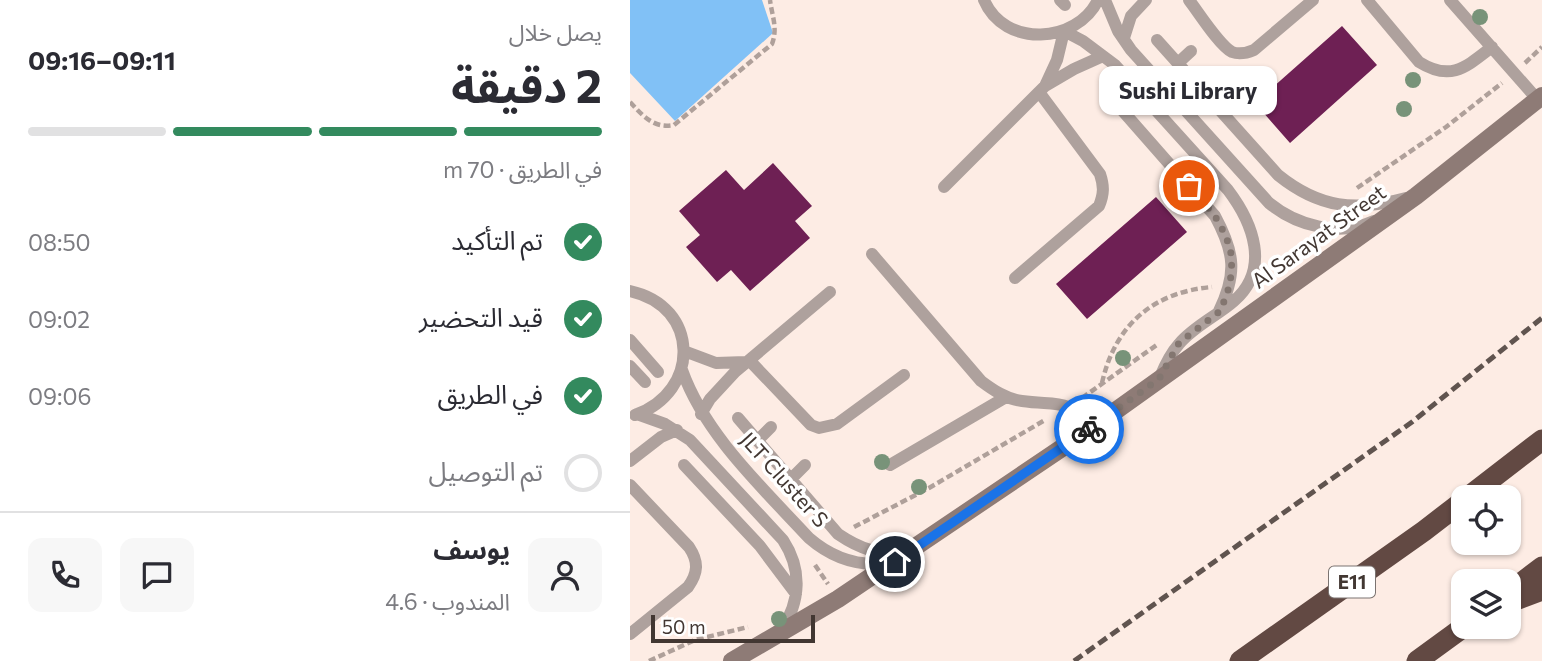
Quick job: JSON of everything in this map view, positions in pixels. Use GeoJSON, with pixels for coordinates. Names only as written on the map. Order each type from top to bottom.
{"type":"FeatureCollection","features":[{"type":"Feature","properties":{"kind":"highway"},"geometry":{"type":"LineString","coordinates":[[1484,485],[1542,440]]}},
{"type":"Feature","properties":{"kind":"highway","name":"E11"},"geometry":{"type":"LineString","coordinates":[[1240,661],[1451,510]]}},
{"type":"Feature","properties":{"kind":"highway"},"geometry":{"type":"LineString","coordinates":[[1521,583],[1542,567]]}},
{"type":"Feature","properties":{"kind":"highway"},"geometry":{"type":"LineString","coordinates":[[1521,598],[1542,590]]}},
{"type":"Feature","properties":{"kind":"highway"},"geometry":{"type":"LineString","coordinates":[[1417,661],[1451,636]]}},
{"type":"Feature","properties":{"kind":"main road","name":"Al Sarayat Street"},"geometry":{"type":"LineString","coordinates":[[732,661],[838,599],[1093,427],[1416,196],[1540,97]]}},
{"type":"Feature","properties":{"kind":"lane"},"geometry":{"type":"LineString","coordinates":[[984,0],[1002,23],[1021,33],[1043,36],[1064,31],[1082,21],[1098,0]]}},
{"type":"Feature","properties":{"kind":"lane"},"geometry":{"type":"LineString","coordinates":[[1105,0],[1124,38],[1145,66],[1256,190],[1283,215],[1311,226],[1340,229],[1369,223],[1396,210]]}},
{"type":"Feature","properties":{"kind":"lane"},"geometry":{"type":"LineString","coordinates":[[1124,38],[1131,16],[1146,0]]}},
{"type":"Feature","properties":{"kind":"lane"},"geometry":{"type":"LineString","coordinates":[[1189,0],[1224,44],[1232,52],[1243,54],[1254,50],[1313,0]]}},
{"type":"Feature","properties":{"kind":"lane"},"geometry":{"type":"LineString","coordinates":[[1450,0],[1540,97]]}},
{"type":"Feature","properties":{"kind":"lane"},"geometry":{"type":"LineString","coordinates":[[1369,1],[1419,62],[1429,69],[1441,72],[1464,68],[1492,47]]}},
{"type":"Feature","properties":{"kind":"lane"},"geometry":{"type":"LineString","coordinates":[[1064,31],[1083,41],[1115,65],[1228,190],[1251,227],[1256,248],[1255,268],[1247,286],[1234,301],[1179,343],[1159,379]]}},
{"type":"Feature","properties":{"kind":"lane"},"geometry":{"type":"LineString","coordinates":[[1042,89],[1057,60],[1064,31]]}},
{"type":"Feature","properties":{"kind":"lane"},"geometry":{"type":"LineString","coordinates":[[1157,40],[1278,175],[1296,189],[1324,202],[1354,207],[1385,204],[1416,196]]}},
{"type":"Feature","properties":{"kind":"lane"},"geometry":{"type":"LineString","coordinates":[[1178,63],[1191,51]]}},
{"type":"Feature","properties":{"kind":"lane"},"geometry":{"type":"LineString","coordinates":[[944,187],[1042,89],[1073,69],[1103,56]]}},
{"type":"Feature","properties":{"kind":"lane"},"geometry":{"type":"LineString","coordinates":[[1015,278],[1099,206],[1104,196],[1104,184],[1100,174],[1042,89]]}},
{"type":"Feature","properties":{"kind":"lane"},"geometry":{"type":"LineString","coordinates":[[1107,93],[1118,114],[1215,216],[1226,236],[1232,257],[1231,276],[1227,295],[1219,312]]}},
{"type":"Feature","properties":{"kind":"lane"},"geometry":{"type":"LineString","coordinates":[[1216,106],[1231,94]]}},
{"type":"Feature","properties":{"kind":"lane"},"geometry":{"type":"LineString","coordinates":[[872,254],[981,381],[1006,397],[1020,401],[1057,402],[1080,413],[1093,427]]}},
{"type":"Feature","properties":{"kind":"lane","name":"JLT Cluster S"},"geometry":{"type":"LineString","coordinates":[[630,291],[642,293],[659,303],[672,316],[681,333],[684,351],[682,370],[672,390],[657,405],[634,415]]}},
{"type":"Feature","properties":{"kind":"lane"},"geometry":{"type":"LineString","coordinates":[[701,414],[722,384],[830,292]]}},
{"type":"Feature","properties":{"kind":"lane"},"geometry":{"type":"LineString","coordinates":[[630,340],[658,372]]}},
{"type":"Feature","properties":{"kind":"lane"},"geometry":{"type":"LineString","coordinates":[[684,351],[716,363],[750,361],[811,425],[819,428],[837,424],[904,374]]}},
{"type":"Feature","properties":{"kind":"lane"},"geometry":{"type":"LineString","coordinates":[[630,366],[645,382]]}},
{"type":"Feature","properties":{"kind":"lane","name":"JLT Cluster S"},"geometry":{"type":"LineString","coordinates":[[682,370],[701,414],[796,524],[823,550],[858,564],[876,565],[901,558]]}},
{"type":"Feature","properties":{"kind":"lane"},"geometry":{"type":"LineString","coordinates":[[890,465],[1006,397]]}},
{"type":"Feature","properties":{"kind":"lane","name":"JLT Cluster S"},"geometry":{"type":"LineString","coordinates":[[634,415],[677,430],[702,450],[792,552],[797,568],[796,594],[792,609],[777,636]]}},
{"type":"Feature","properties":{"kind":"lane"},"geometry":{"type":"LineString","coordinates":[[738,418],[838,534],[854,545],[901,558]]}},
{"type":"Feature","properties":{"kind":"lane"},"geometry":{"type":"LineString","coordinates":[[757,441],[771,427]]}},
{"type":"Feature","properties":{"kind":"lane"},"geometry":{"type":"LineString","coordinates":[[630,461],[661,437],[677,430]]}},
{"type":"Feature","properties":{"kind":"lane"},"geometry":{"type":"LineString","coordinates":[[790,480],[805,464]]}},
{"type":"Feature","properties":{"kind":"lane"},"geometry":{"type":"LineString","coordinates":[[684,466],[699,491],[736,531],[776,565],[796,594]]}},
{"type":"Feature","properties":{"kind":"lane"},"geometry":{"type":"LineString","coordinates":[[630,485],[689,547],[695,556],[697,567],[695,578],[688,587],[630,634]]}},
{"type":"Feature","properties":{"kind":"path"},"geometry":{"type":"LineString","coordinates":[[630,102],[656,125],[674,125],[772,44],[776,25],[770,0]]}},
{"type":"Feature","properties":{"kind":"path"},"geometry":{"type":"LineString","coordinates":[[1352,190],[1482,101],[1542,47]]}},
{"type":"Feature","properties":{"kind":"path"},"geometry":{"type":"LineString","coordinates":[[1102,384],[1107,361],[1117,339],[1150,306],[1185,292],[1220,286]]}},
{"type":"Feature","properties":{"kind":"path"},"geometry":{"type":"LineString","coordinates":[[838,534],[929,488],[1069,407],[1167,337]]}},
{"type":"Feature","properties":{"kind":"path"},"geometry":{"type":"LineString","coordinates":[[823,550],[811,558],[838,599]]}},
{"type":"Feature","properties":{"kind":"path"},"geometry":{"type":"LineString","coordinates":[[649,661],[695,640],[735,632],[752,625]]}},
{"type":"Feature","properties":{"kind":"water"},"geometry":{"type":"Polygon","coordinates":[[[630,0],[762,0],[773,33],[675,121],[630,73],[630,0]]]}},
{"type":"Feature","properties":{"kind":"building"},"geometry":{"type":"Polygon","coordinates":[[[1342,26],[1377,65],[1290,143],[1255,103],[1342,26]]]}},
{"type":"Feature","properties":{"kind":"building"},"geometry":{"type":"Polygon","coordinates":[[[773,163],[812,206],[795,221],[810,238],[750,291],[731,270],[717,282],[686,247],[700,235],[679,211],[726,170],[744,190],[773,163]]]}},
{"type":"Feature","properties":{"kind":"building"},"geometry":{"type":"Polygon","coordinates":[[[1156,197],[1187,232],[1087,319],[1056,284],[1156,197]]]}},
{"type":"Feature","properties":{"kind":"railway"},"geometry":{"type":"LineString","coordinates":[[1074,661],[1412,422],[1542,318]]}},
{"type":"Feature","properties":{"kind":"way so far"},"geometry":{"type":"LineString","coordinates":[[1089,429],[1159,379],[1179,343],[1219,312],[1227,295],[1232,257],[1226,236],[1215,216],[1189,186]]}},
{"type":"Feature","properties":{"kind":"place","name":"Sushi Library"},"geometry":{"type":"Point","coordinates":[1189,186]}},
{"type":"Feature","properties":{"kind":"route"},"geometry":{"type":"LineString","coordinates":[[895,562],[1089,429]]}}]}
